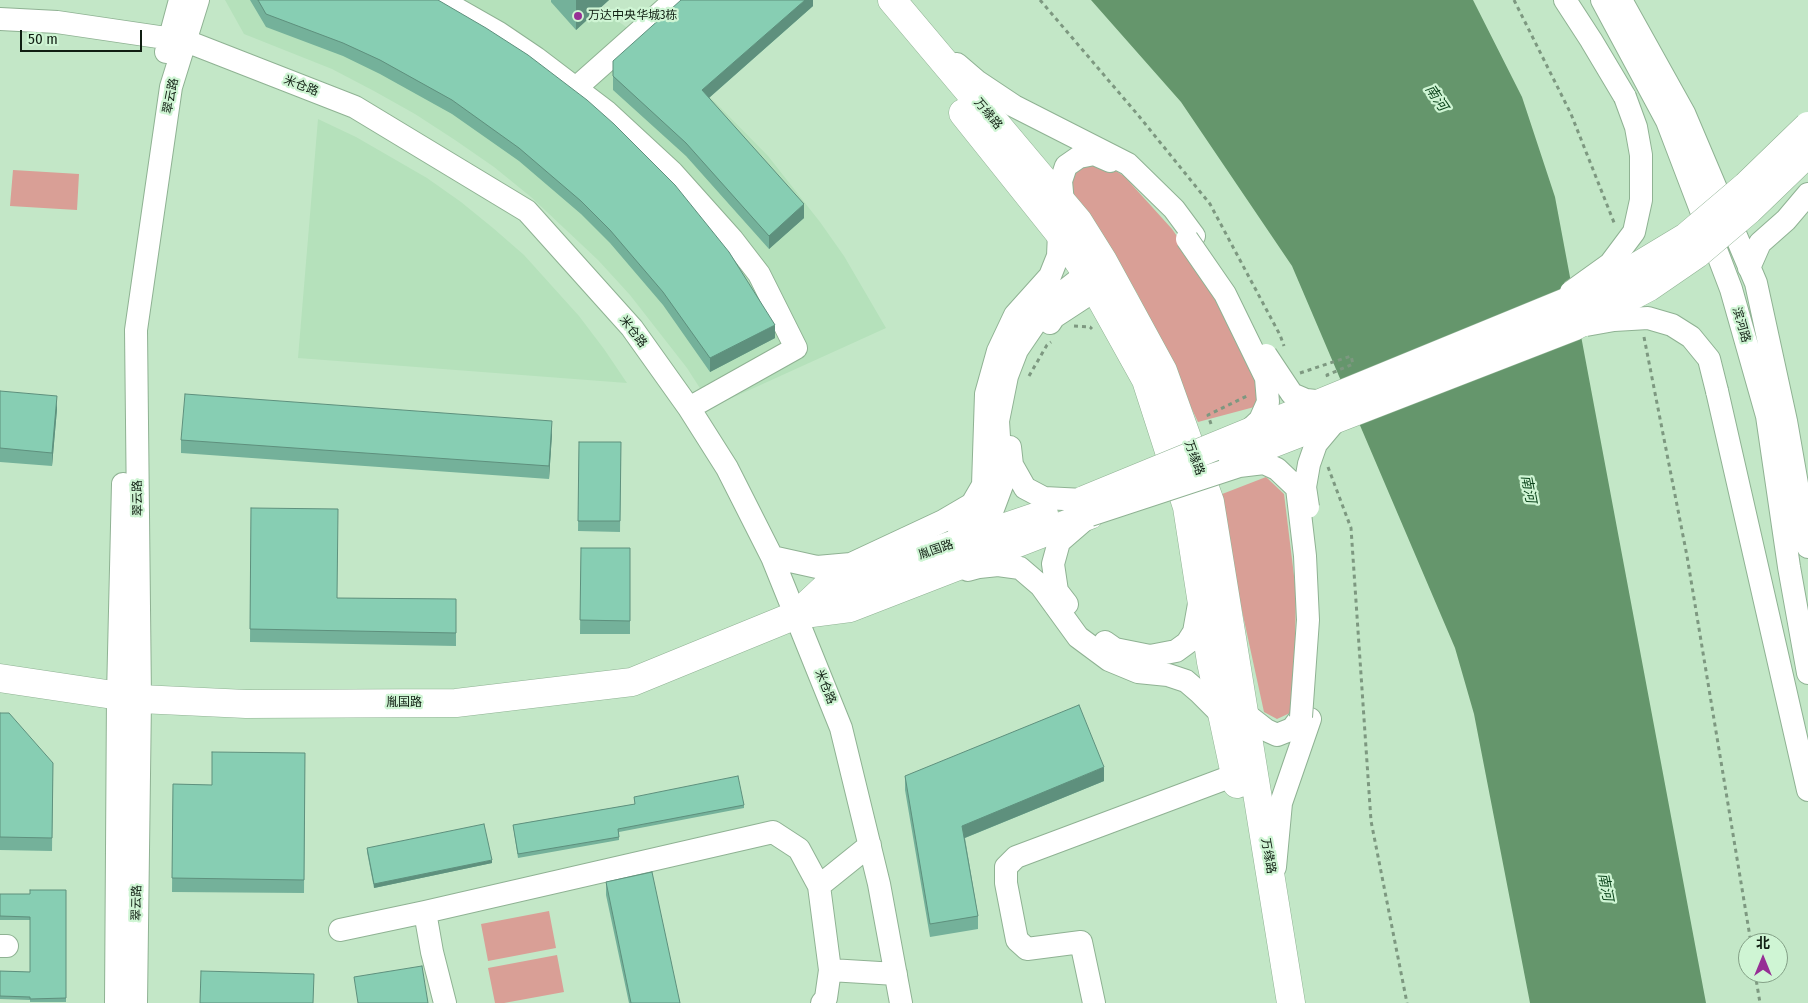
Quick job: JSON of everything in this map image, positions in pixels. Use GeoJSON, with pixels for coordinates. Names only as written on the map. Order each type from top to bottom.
{"type":"FeatureCollection","features":[{"type":"Feature","properties":{"kind":"main road","name":"万缘路"},"geometry":{"type":"LineString","coordinates":[[874,0],[1059,234],[1100,276],[1163,371],[1210,502],[1233,714],[1235,775],[1277,1003]]}},
{"type":"Feature","properties":{"kind":"main road","name":"万缘路"},"geometry":{"type":"LineString","coordinates":[[892,0],[1078,221],[1146,380],[1188,507],[1211,662],[1233,714],[1273,890],[1291,1003]]}},
{"type":"Feature","properties":{"kind":"main road"},"geometry":{"type":"LineString","coordinates":[[1087,508],[1331,410],[1535,315],[1603,287],[1686,237],[1746,186],[1808,126]]}},
{"type":"Feature","properties":{"kind":"main road"},"geometry":{"type":"LineString","coordinates":[[1087,508],[1243,436],[1331,410],[1573,327],[1649,287],[1697,254],[1749,210],[1808,153]]}},
{"type":"Feature","properties":{"kind":"main road","name":"胤国路"},"geometry":{"type":"LineString","coordinates":[[796,615],[825,588],[1087,508]]}},
{"type":"Feature","properties":{"kind":"main road","name":"胤国路"},"geometry":{"type":"LineString","coordinates":[[0,678],[129,697],[246,704],[456,703],[632,682],[796,615],[850,608],[1087,508]]}},
{"type":"Feature","properties":{"kind":"street","name":"翠云路"},"geometry":{"type":"LineString","coordinates":[[177,40],[180,0]]}},
{"type":"Feature","properties":{"kind":"street","name":"翠云路"},"geometry":{"type":"LineString","coordinates":[[136,1003],[129,697],[126,315],[151,128],[177,40],[198,0]]}},
{"type":"Feature","properties":{"kind":"street"},"geometry":{"type":"LineString","coordinates":[[441,0],[499,33],[536,58],[576,87],[640,141],[672,172],[732,239],[759,274],[796,348],[689,408]]}},
{"type":"Feature","properties":{"kind":"street"},"geometry":{"type":"LineString","coordinates":[[576,87],[675,0]]}},
{"type":"Feature","properties":{"kind":"street"},"geometry":{"type":"LineString","coordinates":[[1535,315],[1581,286],[1610,264],[1634,232],[1641,200],[1641,155],[1636,127],[1625,97],[1565,0]]}},
{"type":"Feature","properties":{"kind":"street","name":"滨河路"},"geometry":{"type":"LineString","coordinates":[[1602,0],[1667,120],[1731,289],[1767,416],[1789,567],[1808,673]]}},
{"type":"Feature","properties":{"kind":"street","name":"滨河路"},"geometry":{"type":"LineString","coordinates":[[1620,0],[1684,114],[1756,283],[1786,421],[1808,547]]}},
{"type":"Feature","properties":{"kind":"street","name":"米仓路"},"geometry":{"type":"LineString","coordinates":[[0,19],[58,22],[177,40],[355,107],[527,211],[632,328],[689,408],[727,468],[772,557],[841,728],[879,884],[901,1003]]}},
{"type":"Feature","properties":{"kind":"street"},"geometry":{"type":"LineString","coordinates":[[916,29],[978,82],[1014,106],[1128,164],[1174,209],[1225,294],[1266,378],[1268,402],[1260,420],[1243,436]]}},
{"type":"Feature","properties":{"kind":"street"},"geometry":{"type":"LineString","coordinates":[[1063,203],[1061,180],[1066,166],[1078,157],[1094,154],[1118,164],[1190,237],[1227,287],[1271,363],[1292,394],[1331,410],[1309,464],[1305,487],[1320,587],[1306,718],[1280,802],[1273,890]]}},
{"type":"Feature","properties":{"kind":"street"},"geometry":{"type":"LineString","coordinates":[[1749,268],[1760,243],[1786,220],[1808,194]]}},
{"type":"Feature","properties":{"kind":"street"},"geometry":{"type":"LineString","coordinates":[[772,557],[817,567],[851,564],[943,521],[972,504],[984,485],[986,394],[998,351],[1016,315],[1050,276],[1058,256],[1059,234]]}},
{"type":"Feature","properties":{"kind":"street"},"geometry":{"type":"LineString","coordinates":[[1100,276],[1054,317],[1029,350],[1018,376],[1008,418],[1012,465],[1025,488],[1044,498],[1087,508],[1239,466],[1264,463],[1277,469],[1297,488],[1305,556],[1308,620],[1306,718]]}},
{"type":"Feature","properties":{"kind":"street"},"geometry":{"type":"LineString","coordinates":[[825,588],[857,572],[982,524],[993,509],[1002,485],[998,421],[1007,376],[1017,350],[1049,303],[1100,276]]}},
{"type":"Feature","properties":{"kind":"street"},"geometry":{"type":"LineString","coordinates":[[1573,327],[1614,320],[1648,318],[1672,325],[1691,337],[1709,360],[1808,790]]}},
{"type":"Feature","properties":{"kind":"street"},"geometry":{"type":"LineString","coordinates":[[1087,508],[1059,542],[1052,564],[1057,591],[1086,629],[1115,649],[1150,656],[1176,651],[1187,644],[1194,632],[1200,593]]}},
{"type":"Feature","properties":{"kind":"street"},"geometry":{"type":"LineString","coordinates":[[850,608],[979,567],[998,565],[1020,568],[1041,586],[1078,637],[1109,660],[1138,672],[1168,676],[1186,681],[1200,693],[1233,714],[1277,735],[1292,729],[1306,718]]}},
{"type":"Feature","properties":{"kind":"street","name":"翠云路"},"geometry":{"type":"LineString","coordinates":[[116,1003],[129,697]]}},
{"type":"Feature","properties":{"kind":"street"},"geometry":{"type":"LineString","coordinates":[[1094,1003],[1081,942],[1027,949],[1017,940],[1006,883],[1006,867],[1016,857],[1235,775]]}},
{"type":"Feature","properties":{"kind":"street"},"geometry":{"type":"LineString","coordinates":[[340,930],[773,832],[799,849],[819,886],[830,970],[826,998],[822,1003]]}},
{"type":"Feature","properties":{"kind":"street"},"geometry":{"type":"LineString","coordinates":[[819,886],[870,846]]}},
{"type":"Feature","properties":{"kind":"street"},"geometry":{"type":"LineString","coordinates":[[425,912],[432,952],[445,1003]]}},
{"type":"Feature","properties":{"kind":"street"},"geometry":{"type":"LineString","coordinates":[[830,970],[896,974]]}},
{"type":"Feature","properties":{"kind":"path"},"geometry":{"type":"LineString","coordinates":[[1514,0],[1571,114],[1617,228]]}},
{"type":"Feature","properties":{"kind":"path"},"geometry":{"type":"LineString","coordinates":[[1067,329],[1073,326],[1090,327],[1097,333]]}},
{"type":"Feature","properties":{"kind":"path"},"geometry":{"type":"LineString","coordinates":[[1643,332],[1687,556],[1748,933]]}},
{"type":"Feature","properties":{"kind":"path"},"geometry":{"type":"LineString","coordinates":[[1025,383],[1047,345],[1054,338]]}},
{"type":"Feature","properties":{"kind":"path"},"geometry":{"type":"LineString","coordinates":[[1757,983],[1760,1003]]}},
{"type":"Feature","properties":{"kind":"shaded area"},"geometry":{"type":"Polygon","coordinates":[[[225,0],[588,0],[639,36],[707,94],[768,156],[844,256],[886,328],[712,407],[687,368],[630,295],[598,260],[531,197],[494,167],[415,114],[332,69],[244,34],[225,0]]]}},
{"type":"Feature","properties":{"kind":"shaded area"},"geometry":{"type":"Polygon","coordinates":[[[318,119],[356,137],[427,178],[493,228],[524,255],[579,316],[627,383],[298,358],[318,119]]]}},
{"type":"Feature","properties":{"kind":"shaded area"},"geometry":{"type":"Polygon","coordinates":[[[1098,160],[1124,176],[1172,229],[1221,300],[1254,371],[1258,406],[1198,422],[1137,293],[1072,194],[1069,177],[1079,164],[1098,160]]]}},
{"type":"Feature","properties":{"kind":"shaded area"},"geometry":{"type":"Polygon","coordinates":[[[13,170],[79,174],[77,210],[10,206],[13,170]]]}},
{"type":"Feature","properties":{"kind":"shaded area"},"geometry":{"type":"Polygon","coordinates":[[[1266,477],[1284,494],[1296,592],[1294,697],[1290,713],[1277,719],[1264,712],[1217,496],[1266,477]]]}},
{"type":"Feature","properties":{"kind":"shaded area"},"geometry":{"type":"Polygon","coordinates":[[[549,911],[556,948],[488,961],[481,924],[549,911]]]}},
{"type":"Feature","properties":{"kind":"shaded area"},"geometry":{"type":"Polygon","coordinates":[[[557,955],[564,992],[495,1003],[488,968],[557,955]]]}},
{"type":"Feature","properties":{"kind":"water","name":"南河"},"geometry":{"type":"Polygon","coordinates":[[[1091,0],[1473,0],[1522,97],[1555,197],[1706,1003],[1530,1003],[1474,714],[1455,648],[1292,266],[1181,102],[1091,0]]]}},
{"type":"Feature","properties":{"kind":"building"},"geometry":{"type":"Polygon","coordinates":[[[258,0],[438,0],[486,28],[528,55],[587,100],[675,185],[729,252],[775,325],[710,358],[663,292],[610,230],[581,201],[519,148],[452,100],[380,60],[343,43],[266,14],[258,0]]]}},
{"type":"Feature","properties":{"kind":"building"},"geometry":{"type":"Polygon","coordinates":[[[681,0],[805,0],[702,90],[804,204],[769,236],[686,143],[613,76],[613,61],[681,0]]]}},
{"type":"Feature","properties":{"kind":"building"},"geometry":{"type":"Polygon","coordinates":[[[0,391],[57,396],[52,453],[0,448],[0,391]]]}},
{"type":"Feature","properties":{"kind":"building"},"geometry":{"type":"Polygon","coordinates":[[[185,394],[552,421],[549,466],[181,440],[185,394]]]}},
{"type":"Feature","properties":{"kind":"building"},"geometry":{"type":"Polygon","coordinates":[[[579,442],[621,442],[620,521],[578,521],[579,442]]]}},
{"type":"Feature","properties":{"kind":"building"},"geometry":{"type":"Polygon","coordinates":[[[251,508],[338,509],[337,598],[456,599],[456,633],[250,629],[251,508]]]}},
{"type":"Feature","properties":{"kind":"building"},"geometry":{"type":"Polygon","coordinates":[[[581,548],[630,548],[630,621],[580,620],[581,548]]]}},
{"type":"Feature","properties":{"kind":"building"},"geometry":{"type":"Polygon","coordinates":[[[1079,705],[1104,767],[962,826],[978,916],[930,924],[905,776],[1079,705]]]}},
{"type":"Feature","properties":{"kind":"building"},"geometry":{"type":"Polygon","coordinates":[[[0,713],[9,713],[53,763],[52,838],[0,837],[0,713]]]}},
{"type":"Feature","properties":{"kind":"building"},"geometry":{"type":"Polygon","coordinates":[[[212,752],[305,753],[304,880],[172,878],[173,784],[212,785],[212,752]]]}},
{"type":"Feature","properties":{"kind":"building"},"geometry":{"type":"Polygon","coordinates":[[[738,776],[744,805],[618,829],[619,837],[518,854],[513,825],[635,804],[634,797],[738,776]]]}},
{"type":"Feature","properties":{"kind":"building"},"geometry":{"type":"Polygon","coordinates":[[[484,824],[492,860],[374,884],[367,848],[484,824]]]}},
{"type":"Feature","properties":{"kind":"building"},"geometry":{"type":"Polygon","coordinates":[[[652,872],[680,1003],[631,1003],[606,882],[652,872]]]}},
{"type":"Feature","properties":{"kind":"building"},"geometry":{"type":"Polygon","coordinates":[[[30,890],[66,890],[66,998],[30,999],[30,997],[0,996],[0,971],[30,972],[30,917],[0,916],[0,894],[30,894],[30,890]]]}},
{"type":"Feature","properties":{"kind":"building"},"geometry":{"type":"Polygon","coordinates":[[[422,966],[428,1003],[358,1003],[354,977],[422,966]]]}},
{"type":"Feature","properties":{"kind":"building"},"geometry":{"type":"Polygon","coordinates":[[[201,971],[314,974],[313,1003],[200,1003],[201,971]]]}},
{"type":"Feature","properties":{"kind":"place","name":"万达中央华城3栋"},"geometry":{"type":"Point","coordinates":[578,16]}}]}
